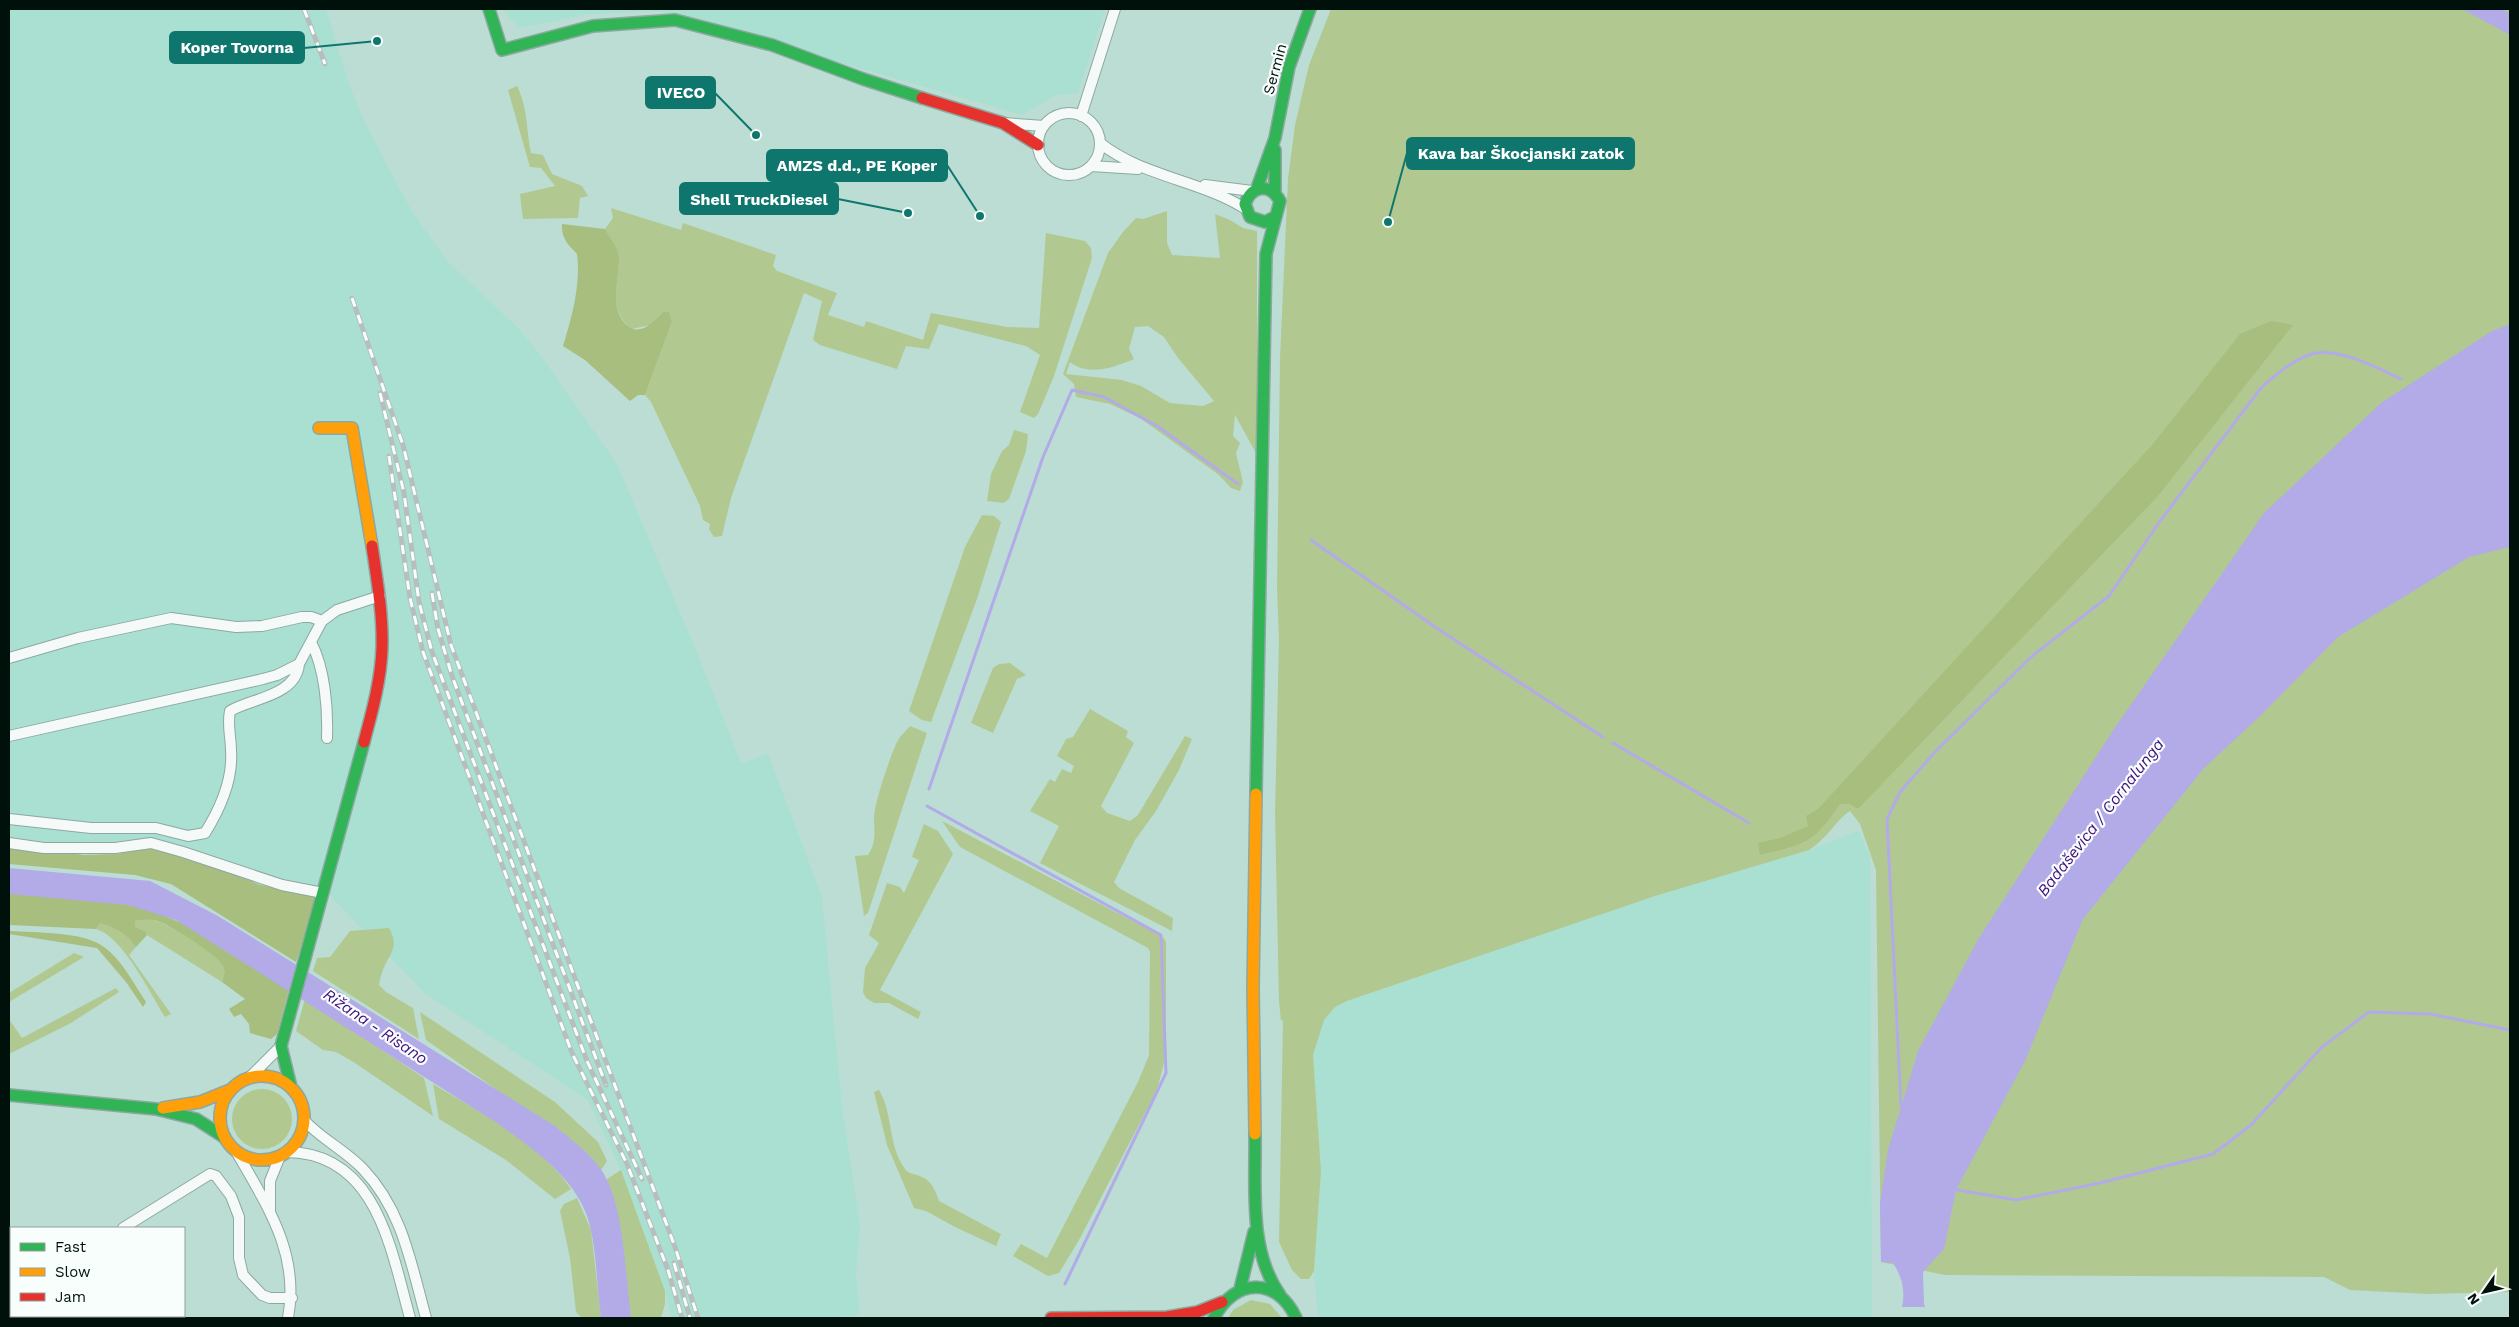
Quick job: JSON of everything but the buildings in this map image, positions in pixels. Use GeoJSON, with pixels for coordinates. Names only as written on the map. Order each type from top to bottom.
{"type":"FeatureCollection","features":[{"type":"Feature","properties":{"kind":"main road"},"geometry":{"type":"LineString","coordinates":[[489,9],[502,50],[593,26],[675,20],[772,45],[871,81],[1003,123],[1038,145]]}},
{"type":"Feature","properties":{"kind":"main road","name":"Sermin"},"geometry":{"type":"LineString","coordinates":[[1255,189],[1275,138],[1289,67],[1310,9]]}},
{"type":"Feature","properties":{"kind":"main road","name":"Sermin"},"geometry":{"type":"LineString","coordinates":[[1275,138],[1276,193]]}},
{"type":"Feature","properties":{"kind":"main road"},"geometry":{"type":"LineString","coordinates":[[1266,254],[1257,229],[1246,209],[1246,200],[1255,189],[1267,188],[1276,193],[1280,207],[1275,217],[1266,254],[1253,987],[1256,1224],[1263,1263],[1270,1281],[1280,1295],[1302,1316],[1309,1318]]}},
{"type":"Feature","properties":{"kind":"main road"},"geometry":{"type":"LineString","coordinates":[[1257,229],[1275,217]]}},
{"type":"Feature","properties":{"kind":"main road"},"geometry":{"type":"LineString","coordinates":[[290,1087],[282,1042],[315,926],[374,702],[382,650],[380,596],[352,428],[319,428]]}},
{"type":"Feature","properties":{"kind":"main road"},"geometry":{"type":"LineString","coordinates":[[9,1095],[156,1109],[196,1118],[224,1137],[236,1151],[253,1159],[271,1159],[283,1154],[297,1142],[304,1120],[302,1104],[290,1087],[284,1082],[268,1076],[250,1077],[230,1090],[200,1102],[156,1109]]}},
{"type":"Feature","properties":{"kind":"main road"},"geometry":{"type":"LineString","coordinates":[[224,1137],[220,1113],[230,1090]]}},
{"type":"Feature","properties":{"kind":"main road"},"geometry":{"type":"LineString","coordinates":[[1240,1289],[1256,1224]]}},
{"type":"Feature","properties":{"kind":"main road"},"geometry":{"type":"LineString","coordinates":[[1051,1318],[1168,1318],[1196,1312],[1222,1302],[1240,1289],[1261,1287],[1280,1295]]}},
{"type":"Feature","properties":{"kind":"main road"},"geometry":{"type":"LineString","coordinates":[[1214,1318],[1222,1302]]}},
{"type":"Feature","properties":{"kind":"main road"},"geometry":{"type":"LineString","coordinates":[[1290,1304],[1296,1318]]}},
{"type":"Feature","properties":{"kind":"street"},"geometry":{"type":"LineString","coordinates":[[1081,116],[1116,9]]}},
{"type":"Feature","properties":{"kind":"street"},"geometry":{"type":"LineString","coordinates":[[1003,123],[1044,126],[1061,115],[1081,116],[1094,127],[1100,143],[1098,155],[1091,166],[1078,174],[1064,174],[1057,172],[1046,164],[1038,145],[1044,126]]}},
{"type":"Feature","properties":{"kind":"street"},"geometry":{"type":"LineString","coordinates":[[1100,143],[1120,158],[1143,169],[1227,198],[1246,209]]}},
{"type":"Feature","properties":{"kind":"street"},"geometry":{"type":"LineString","coordinates":[[1091,166],[1143,169]]}},
{"type":"Feature","properties":{"kind":"street"},"geometry":{"type":"LineString","coordinates":[[1186,183],[1255,189]]}},
{"type":"Feature","properties":{"kind":"street"},"geometry":{"type":"LineString","coordinates":[[9,736],[277,675],[299,664],[311,652],[312,642],[322,621],[337,610],[380,596]]}},
{"type":"Feature","properties":{"kind":"street"},"geometry":{"type":"LineString","coordinates":[[9,658],[78,638],[171,618],[236,627],[262,626],[302,617],[311,617],[322,621]]}},
{"type":"Feature","properties":{"kind":"street"},"geometry":{"type":"LineString","coordinates":[[311,652],[319,664],[328,721],[327,738]]}},
{"type":"Feature","properties":{"kind":"street"},"geometry":{"type":"LineString","coordinates":[[9,819],[91,828],[156,828],[188,836],[205,833],[222,799],[230,772],[231,749],[227,724],[230,711],[242,704],[274,694],[286,687],[298,670],[299,664]]}},
{"type":"Feature","properties":{"kind":"street"},"geometry":{"type":"LineString","coordinates":[[9,843],[44,848],[106,848],[151,843],[282,886],[323,893]]}},
{"type":"Feature","properties":{"kind":"street"},"geometry":{"type":"LineString","coordinates":[[250,1077],[282,1042]]}},
{"type":"Feature","properties":{"kind":"street"},"geometry":{"type":"LineString","coordinates":[[304,1120],[313,1131],[361,1167],[382,1191],[397,1218],[426,1318]]}},
{"type":"Feature","properties":{"kind":"street"},"geometry":{"type":"LineString","coordinates":[[236,1151],[270,1214],[290,1262],[292,1298],[288,1318]]}},
{"type":"Feature","properties":{"kind":"street"},"geometry":{"type":"LineString","coordinates":[[270,1214],[270,1181],[283,1154],[314,1154],[339,1167],[359,1184],[374,1207],[386,1233],[410,1318]]}},
{"type":"Feature","properties":{"kind":"street"},"geometry":{"type":"LineString","coordinates":[[125,1227],[210,1174],[216,1176],[232,1196],[239,1217],[239,1258],[243,1275],[262,1295],[270,1298],[292,1298]]}},
{"type":"Feature","properties":{"kind":"shaded area"},"geometry":{"type":"Polygon","coordinates":[[[9,9],[326,9],[350,87],[365,123],[411,210],[448,262],[519,329],[541,356],[617,464],[695,648],[741,763],[768,754],[822,897],[842,1107],[860,1225],[856,1273],[860,1315],[829,1318],[672,1318],[665,1291],[621,1170],[588,1100],[426,994],[326,892],[152,841],[45,845],[9,839],[9,9]]]}},
{"type":"Feature","properties":{"kind":"shaded area"},"geometry":{"type":"Polygon","coordinates":[[[502,9],[1105,9],[1078,93],[1056,95],[1022,115],[660,11],[589,14],[520,28],[502,9]]]}},
{"type":"Feature","properties":{"kind":"shaded area"},"geometry":{"type":"Polygon","coordinates":[[[1331,9],[2510,9],[2510,1292],[2428,1294],[2350,1290],[2324,1277],[1945,1275],[1881,1262],[1876,870],[1860,824],[1850,811],[1809,850],[1655,896],[1347,1001],[1335,1007],[1324,1020],[1313,1055],[1321,1171],[1314,1271],[1309,1279],[1301,1279],[1292,1270],[1279,1242],[1283,1020],[1281,1021],[1279,1001],[1275,814],[1279,639],[1277,590],[1280,358],[1288,179],[1295,125],[1309,65],[1331,9]]]}},
{"type":"Feature","properties":{"kind":"shaded area"},"geometry":{"type":"Polygon","coordinates":[[[517,86],[525,111],[531,153],[543,155],[552,174],[582,186],[588,196],[580,198],[578,218],[523,219],[520,194],[555,186],[541,168],[530,167],[508,90],[517,86]]]}},
{"type":"Feature","properties":{"kind":"shaded area"},"geometry":{"type":"Polygon","coordinates":[[[611,208],[681,230],[683,223],[776,255],[773,266],[777,271],[837,293],[828,315],[864,327],[866,321],[923,340],[931,313],[1007,327],[1039,328],[1046,233],[1085,241],[1091,248],[1092,258],[1054,376],[1038,414],[1034,418],[1020,412],[1040,355],[1026,346],[939,324],[929,349],[906,346],[897,369],[820,345],[813,340],[822,301],[804,293],[731,498],[722,536],[714,537],[709,529],[710,524],[703,520],[700,506],[651,402],[645,395],[672,322],[663,312],[650,325],[632,329],[624,321],[616,305],[619,254],[605,229],[613,218],[611,208]]]}},
{"type":"Feature","properties":{"kind":"shaded area"},"geometry":{"type":"Polygon","coordinates":[[[1167,211],[1167,243],[1172,255],[1220,258],[1215,214],[1243,228],[1257,231],[1257,455],[1235,415],[1233,436],[1240,443],[1236,453],[1243,482],[1240,491],[1231,488],[1219,475],[1140,418],[1110,404],[1076,397],[1074,384],[1063,374],[1108,253],[1136,218],[1143,219],[1167,211]],[[1148,326],[1135,327],[1129,349],[1134,359],[1119,365],[1094,370],[1077,367],[1070,362],[1066,374],[1122,380],[1141,386],[1170,403],[1203,406],[1214,401],[1178,358],[1164,337],[1148,326]]]}},
{"type":"Feature","properties":{"kind":"shaded area"},"geometry":{"type":"Polygon","coordinates":[[[1014,430],[1028,434],[1026,451],[1009,499],[1003,503],[987,501],[991,474],[1002,451],[1009,445],[1014,430]]]}},
{"type":"Feature","properties":{"kind":"shaded area"},"geometry":{"type":"Polygon","coordinates":[[[982,515],[994,516],[1001,522],[977,599],[931,722],[922,720],[909,711],[965,547],[982,515]]]}},
{"type":"Feature","properties":{"kind":"shaded area"},"geometry":{"type":"Polygon","coordinates":[[[1010,663],[1026,675],[1017,679],[993,733],[971,723],[993,668],[999,664],[1010,663]]]}},
{"type":"Feature","properties":{"kind":"shaded area"},"geometry":{"type":"Polygon","coordinates":[[[1090,709],[1128,731],[1126,737],[1134,743],[1101,806],[1107,813],[1130,821],[1138,815],[1185,736],[1192,739],[1179,770],[1156,811],[1135,840],[1114,882],[1119,888],[1173,918],[1172,931],[1040,863],[1059,826],[1030,811],[1050,779],[1055,782],[1062,769],[1071,773],[1074,766],[1057,756],[1066,739],[1073,737],[1090,709]]]}},
{"type":"Feature","properties":{"kind":"shaded area"},"geometry":{"type":"Polygon","coordinates":[[[910,726],[927,733],[868,913],[864,916],[855,856],[868,855],[871,850],[874,836],[875,810],[883,779],[897,742],[910,726]]]}},
{"type":"Feature","properties":{"kind":"shaded area"},"geometry":{"type":"Polygon","coordinates":[[[942,821],[1163,937],[1166,942],[1166,1055],[1157,1090],[1079,1240],[1059,1273],[1048,1276],[1013,1256],[1021,1244],[1047,1258],[1138,1082],[1149,1055],[1150,952],[1148,948],[960,847],[942,821]]]}},
{"type":"Feature","properties":{"kind":"shaded area"},"geometry":{"type":"Polygon","coordinates":[[[924,824],[938,831],[953,854],[880,990],[921,1012],[918,1019],[889,1003],[874,1003],[866,998],[863,992],[865,968],[879,943],[869,935],[887,883],[900,887],[904,893],[919,860],[912,857],[924,824]]]}},
{"type":"Feature","properties":{"kind":"shaded area"},"geometry":{"type":"Polygon","coordinates":[[[1859,831],[1870,857],[1872,1318],[1318,1318],[1314,1271],[1321,1171],[1313,1055],[1324,1020],[1335,1007],[1347,1001],[1655,896],[1809,850],[1859,831]]]}},
{"type":"Feature","properties":{"kind":"shaded area"},"geometry":{"type":"Polygon","coordinates":[[[141,919],[162,923],[211,953],[222,963],[224,968],[222,982],[147,935],[145,931],[135,927],[135,921],[141,919]]]}},
{"type":"Feature","properties":{"kind":"shaded area"},"geometry":{"type":"Polygon","coordinates":[[[100,923],[120,931],[136,947],[129,955],[171,1014],[165,1017],[126,954],[106,934],[96,929],[100,923]]]}},
{"type":"Feature","properties":{"kind":"shaded area"},"geometry":{"type":"Polygon","coordinates":[[[389,928],[394,943],[379,985],[386,992],[413,1008],[419,1039],[313,971],[317,958],[330,957],[350,931],[389,928]]]}},
{"type":"Feature","properties":{"kind":"shaded area"},"geometry":{"type":"Polygon","coordinates":[[[74,953],[84,957],[9,1002],[9,993],[74,953]]]}},
{"type":"Feature","properties":{"kind":"shaded area"},"geometry":{"type":"Polygon","coordinates":[[[116,988],[119,992],[71,1023],[9,1054],[9,1019],[22,1038],[116,988]]]}},
{"type":"Feature","properties":{"kind":"shaded area"},"geometry":{"type":"Polygon","coordinates":[[[305,999],[424,1078],[433,1116],[355,1063],[336,1052],[323,1050],[296,1031],[305,999]]]}},
{"type":"Feature","properties":{"kind":"shaded area"},"geometry":{"type":"Polygon","coordinates":[[[420,1012],[555,1102],[598,1142],[607,1161],[601,1170],[582,1150],[426,1040],[420,1012]]]}},
{"type":"Feature","properties":{"kind":"shaded area"},"geometry":{"type":"Polygon","coordinates":[[[433,1084],[489,1117],[526,1143],[558,1172],[571,1189],[555,1199],[506,1160],[439,1119],[433,1084]]]}},
{"type":"Feature","properties":{"kind":"shaded area"},"geometry":{"type":"Polygon","coordinates":[[[262,1089],[279,1094],[287,1102],[292,1119],[287,1136],[279,1144],[262,1149],[245,1144],[237,1136],[232,1119],[237,1102],[245,1094],[262,1089]]]}},
{"type":"Feature","properties":{"kind":"shaded area"},"geometry":{"type":"Polygon","coordinates":[[[879,1090],[887,1108],[895,1148],[905,1169],[928,1181],[939,1201],[1001,1234],[996,1246],[926,1211],[914,1208],[887,1145],[874,1092],[879,1090]]]}},
{"type":"Feature","properties":{"kind":"shaded area"},"geometry":{"type":"Polygon","coordinates":[[[621,1170],[665,1291],[665,1304],[661,1318],[629,1318],[607,1179],[621,1170]]]}},
{"type":"Feature","properties":{"kind":"shaded area"},"geometry":{"type":"Polygon","coordinates":[[[577,1198],[591,1230],[601,1318],[581,1317],[576,1312],[570,1258],[560,1211],[564,1204],[577,1198]]]}},
{"type":"Feature","properties":{"kind":"shaded area"},"geometry":{"type":"Polygon","coordinates":[[[1251,1300],[1270,1304],[1282,1318],[1228,1318],[1233,1310],[1251,1300]]]}},
{"type":"Feature","properties":{"kind":"green space"},"geometry":{"type":"Polygon","coordinates":[[[562,224],[605,229],[616,246],[619,254],[619,266],[616,302],[622,319],[628,326],[638,330],[643,329],[663,312],[669,312],[672,322],[645,395],[638,395],[630,401],[585,360],[563,346],[575,300],[578,265],[577,254],[564,237],[562,224]]]}},
{"type":"Feature","properties":{"kind":"green space"},"geometry":{"type":"Polygon","coordinates":[[[2271,321],[2293,325],[2158,496],[1858,809],[1850,804],[1840,804],[1815,835],[1798,845],[1760,855],[1758,843],[1780,838],[1808,826],[1806,816],[1818,809],[2152,445],[2240,334],[2271,321]]]}},
{"type":"Feature","properties":{"kind":"green space"},"geometry":{"type":"Polygon","coordinates":[[[9,846],[84,855],[117,854],[150,847],[219,868],[260,885],[316,895],[315,905],[296,962],[171,884],[135,875],[9,864],[9,846]]]}},
{"type":"Feature","properties":{"kind":"green space"},"geometry":{"type":"Polygon","coordinates":[[[9,891],[64,894],[146,908],[203,932],[289,989],[277,1034],[271,1039],[250,1033],[249,1024],[241,1014],[234,1017],[229,1009],[245,999],[222,982],[224,971],[222,964],[202,947],[163,923],[149,920],[135,921],[135,927],[145,931],[147,935],[136,947],[120,932],[100,923],[96,929],[9,925],[9,891]]]}},
{"type":"Feature","properties":{"kind":"green space"},"geometry":{"type":"Polygon","coordinates":[[[9,931],[72,935],[95,942],[104,947],[116,959],[146,1002],[143,1007],[126,982],[97,948],[9,934],[9,931]]]}},
{"type":"Feature","properties":{"kind":"water"},"geometry":{"type":"Polygon","coordinates":[[[2462,9],[2501,9],[2510,14],[2510,35],[2462,9]]]}},
{"type":"Feature","properties":{"kind":"water","name":"Badaševica / Cornalunga"},"geometry":{"type":"Polygon","coordinates":[[[2510,324],[2510,547],[2469,557],[2338,637],[2258,718],[2204,768],[2083,919],[2026,1059],[1956,1190],[1944,1249],[1923,1272],[1924,1304],[1929,1318],[1899,1318],[1903,1304],[1900,1276],[1893,1263],[1881,1262],[1880,1203],[1888,1150],[1918,1051],[1979,938],[2114,729],[2264,513],[2381,403],[2492,331],[2510,324]]]}},
{"type":"Feature","properties":{"kind":"water","name":"Rižana - Risano"},"geometry":{"type":"Polygon","coordinates":[[[9,868],[150,881],[218,916],[555,1126],[596,1163],[602,1170],[612,1192],[621,1227],[631,1318],[601,1318],[595,1252],[586,1212],[567,1182],[554,1168],[497,1123],[176,920],[128,905],[9,894],[9,868]]]}},
{"type":"Feature","properties":{"kind":"pier"},"geometry":{"type":"Polygon","coordinates":[[[1901,1307],[1927,1307],[1931,1318],[1896,1318],[1901,1307]]]}},
{"type":"Feature","properties":{"kind":"waterway"},"geometry":{"type":"LineString","coordinates":[[1901,1107],[1887,819],[1900,792],[1935,752],[2031,657],[2109,596],[2160,521],[2261,388],[2273,378],[2302,358],[2316,353],[2326,353],[2360,360],[2401,379]]}},
{"type":"Feature","properties":{"kind":"waterway"},"geometry":{"type":"LineString","coordinates":[[929,789],[1043,457],[1072,390],[1104,397],[1157,426],[1238,484]]}},
{"type":"Feature","properties":{"kind":"waterway"},"geometry":{"type":"LineString","coordinates":[[1311,540],[1435,627],[1603,737]]}},
{"type":"Feature","properties":{"kind":"waterway"},"geometry":{"type":"LineString","coordinates":[[1613,743],[1749,823]]}},
{"type":"Feature","properties":{"kind":"waterway"},"geometry":{"type":"LineString","coordinates":[[927,806],[1161,935],[1166,1073],[1065,1284]]}},
{"type":"Feature","properties":{"kind":"waterway"},"geometry":{"type":"LineString","coordinates":[[1952,1189],[2016,1200],[2100,1183],[2213,1154],[2251,1125],[2322,1047],[2369,1012],[2430,1014],[2510,1030]]}},
{"type":"Feature","properties":{"kind":"railway"},"geometry":{"type":"LineString","coordinates":[[304,9],[325,64]]}},
{"type":"Feature","properties":{"kind":"railway"},"geometry":{"type":"LineString","coordinates":[[352,298],[403,445],[451,645],[675,1247],[698,1318]]}},
{"type":"Feature","properties":{"kind":"railway"},"geometry":{"type":"LineString","coordinates":[[380,393],[404,493],[419,602],[432,652],[587,1061],[642,1179]]}},
{"type":"Feature","properties":{"kind":"railway"},"geometry":{"type":"LineString","coordinates":[[389,456],[410,598],[423,652],[572,1053],[627,1164],[668,1270],[682,1318]]}},
{"type":"Feature","properties":{"kind":"railway"},"geometry":{"type":"LineString","coordinates":[[432,593],[438,629],[452,676],[606,1085]]}},
{"type":"Feature","properties":{"kind":"railway"},"geometry":{"type":"LineString","coordinates":[[674,1263],[690,1318]]}},
{"type":"Feature","properties":{"kind":"traffic: fast"},"geometry":{"type":"LineString","coordinates":[[489,9],[502,50],[593,26],[675,20],[772,45],[863,79],[922,98]]}},
{"type":"Feature","properties":{"kind":"traffic: fast"},"geometry":{"type":"LineString","coordinates":[[1257,188],[1275,138],[1289,67],[1310,9]]}},
{"type":"Feature","properties":{"kind":"traffic: fast"},"geometry":{"type":"LineString","coordinates":[[1275,150],[1275,193]]}},
{"type":"Feature","properties":{"kind":"traffic: fast"},"geometry":{"type":"LineString","coordinates":[[1256,794],[1266,254],[1280,201],[1276,195],[1266,189],[1257,190],[1252,193],[1245,204],[1250,217],[1265,222],[1275,217]]}},
{"type":"Feature","properties":{"kind":"traffic: fast"},"geometry":{"type":"LineString","coordinates":[[291,1087],[281,1046],[364,742]]}},
{"type":"Feature","properties":{"kind":"traffic: fast"},"geometry":{"type":"LineString","coordinates":[[9,1095],[156,1109],[196,1119],[224,1137]]}},
{"type":"Feature","properties":{"kind":"traffic: fast"},"geometry":{"type":"LineString","coordinates":[[1255,1134],[1255,1196],[1258,1238],[1270,1277],[1280,1295]]}},
{"type":"Feature","properties":{"kind":"traffic: fast"},"geometry":{"type":"LineString","coordinates":[[1240,1289],[1254,1232]]}},
{"type":"Feature","properties":{"kind":"traffic: fast"},"geometry":{"type":"LineString","coordinates":[[1214,1318],[1222,1305],[1233,1295],[1244,1289],[1255,1287],[1267,1289],[1278,1295],[1288,1304],[1296,1318]]}},
{"type":"Feature","properties":{"kind":"traffic: slow"},"geometry":{"type":"LineString","coordinates":[[319,428],[352,428],[372,546]]}},
{"type":"Feature","properties":{"kind":"traffic: slow"},"geometry":{"type":"LineString","coordinates":[[1255,1134],[1253,987],[1256,794]]}},
{"type":"Feature","properties":{"kind":"traffic: slow"},"geometry":{"type":"LineString","coordinates":[[262,1076],[278,1079],[292,1088],[301,1102],[304,1118],[301,1134],[292,1148],[278,1157],[262,1160],[246,1157],[232,1148],[223,1134],[220,1118],[223,1102],[232,1088],[246,1079],[262,1076]]}},
{"type":"Feature","properties":{"kind":"traffic: slow"},"geometry":{"type":"LineString","coordinates":[[163,1108],[200,1102],[230,1090]]}},
{"type":"Feature","properties":{"kind":"traffic: jam"},"geometry":{"type":"LineString","coordinates":[[922,98],[1003,123],[1038,145]]}},
{"type":"Feature","properties":{"kind":"traffic: jam"},"geometry":{"type":"LineString","coordinates":[[364,742],[378,684],[382,648],[381,610],[372,546]]}},
{"type":"Feature","properties":{"kind":"traffic: jam"},"geometry":{"type":"LineString","coordinates":[[1051,1318],[1167,1317],[1197,1312],[1222,1302]]}},
{"type":"Feature","properties":{"kind":"place","name":"Koper Tovorna"},"geometry":{"type":"Point","coordinates":[377,41]}},
{"type":"Feature","properties":{"kind":"place","name":"IVECO"},"geometry":{"type":"Point","coordinates":[756,135]}},
{"type":"Feature","properties":{"kind":"place","name":"Shell TruckDiesel"},"geometry":{"type":"Point","coordinates":[908,213]}},
{"type":"Feature","properties":{"kind":"place","name":"AMZS d.d., PE Koper"},"geometry":{"type":"Point","coordinates":[980,216]}},
{"type":"Feature","properties":{"kind":"place","name":"Kava bar Škocjanski zatok"},"geometry":{"type":"Point","coordinates":[1388,222]}}]}
